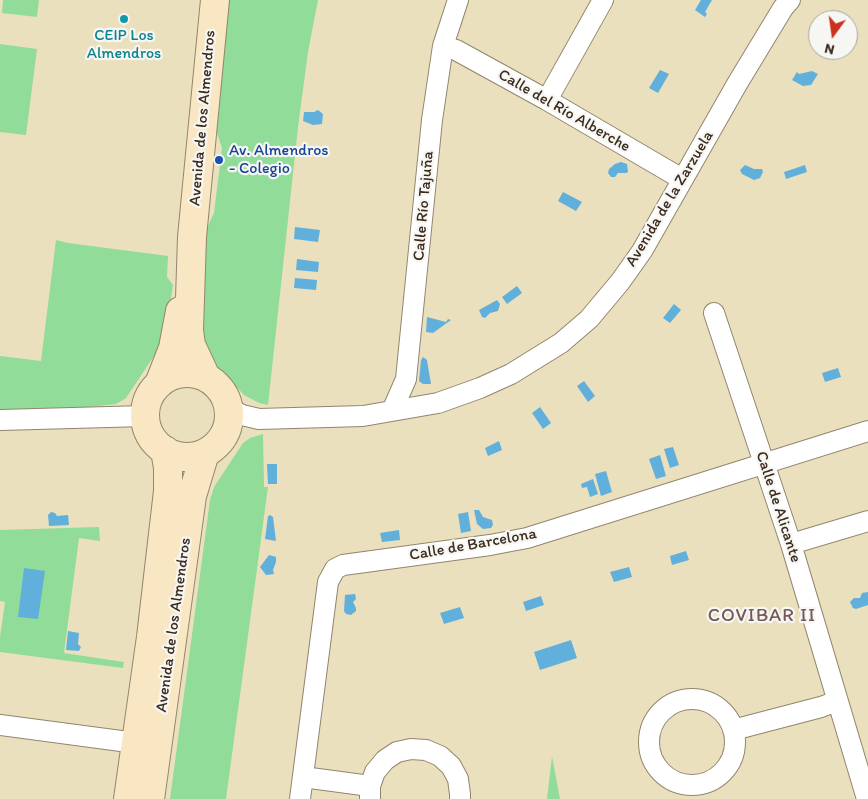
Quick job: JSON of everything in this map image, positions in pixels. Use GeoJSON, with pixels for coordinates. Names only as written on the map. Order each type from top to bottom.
{"type":"FeatureCollection","features":[{"type":"Feature","properties":{"kind":"street","name":"Avenida de los Almendros"},"geometry":{"type":"LineString","coordinates":[[159,384],[177,330],[192,236],[215,0]]}},
{"type":"Feature","properties":{"kind":"street","name":"Calle Río Tajuña"},"geometry":{"type":"LineString","coordinates":[[392,411],[406,380],[432,120],[443,46],[458,0]]}},
{"type":"Feature","properties":{"kind":"street"},"geometry":{"type":"LineString","coordinates":[[547,100],[603,0]]}},
{"type":"Feature","properties":{"kind":"street","name":"Avenida de la Zarzuela"},"geometry":{"type":"LineString","coordinates":[[229,408],[242,414],[259,418],[362,416],[438,403],[512,374],[561,343],[589,319],[620,282],[642,251],[737,84],[790,0]]}},
{"type":"Feature","properties":{"kind":"street","name":"Calle del Río Alberche"},"geometry":{"type":"LineString","coordinates":[[443,46],[456,50],[547,100],[682,179]]}},
{"type":"Feature","properties":{"kind":"street","name":"Avenida de los Almendros"},"geometry":{"type":"LineString","coordinates":[[192,236],[189,330],[192,345],[206,377]]}},
{"type":"Feature","properties":{"kind":"street","name":"Calle de Alicante"},"geometry":{"type":"LineString","coordinates":[[714,313],[791,544],[867,799]]}},
{"type":"Feature","properties":{"kind":"street"},"geometry":{"type":"LineString","coordinates":[[184,373],[206,377],[218,387],[227,400],[229,419],[222,439],[216,446],[205,453],[193,456],[178,456],[165,450],[154,440],[148,430],[145,416],[149,397],[159,384],[170,377],[184,373]]}},
{"type":"Feature","properties":{"kind":"street"},"geometry":{"type":"LineString","coordinates":[[0,420],[145,416]]}},
{"type":"Feature","properties":{"kind":"street","name":"Calle de Barcelona"},"geometry":{"type":"LineString","coordinates":[[300,799],[328,582],[335,570],[343,565],[490,545],[527,538],[868,431]]}},
{"type":"Feature","properties":{"kind":"street","name":"Avenida de los Almendros"},"geometry":{"type":"LineString","coordinates":[[128,799],[168,491],[168,468],[165,450]]}},
{"type":"Feature","properties":{"kind":"street","name":"Avenida de los Almendros"},"geometry":{"type":"LineString","coordinates":[[150,799],[192,496],[205,453]]}},
{"type":"Feature","properties":{"kind":"street"},"geometry":{"type":"LineString","coordinates":[[791,544],[868,521]]}},
{"type":"Feature","properties":{"kind":"street"},"geometry":{"type":"LineString","coordinates":[[691,699],[705,701],[717,708],[727,718],[733,730],[735,745],[731,760],[723,772],[712,780],[699,785],[684,785],[671,780],[660,772],[652,760],[649,746],[650,732],[655,719],[665,709],[677,702],[691,699]]}},
{"type":"Feature","properties":{"kind":"street"},"geometry":{"type":"LineString","coordinates":[[733,730],[837,701]]}},
{"type":"Feature","properties":{"kind":"street"},"geometry":{"type":"LineString","coordinates":[[0,725],[136,742]]}},
{"type":"Feature","properties":{"kind":"street"},"geometry":{"type":"LineString","coordinates":[[303,777],[370,793],[375,772],[385,760],[397,752],[412,749],[426,750],[440,756],[451,766],[458,779],[460,799]]}},
{"type":"Feature","properties":{"kind":"green space"},"geometry":{"type":"Polygon","coordinates":[[[3,0],[39,0],[37,17],[2,13],[3,0]]]}},
{"type":"Feature","properties":{"kind":"green space"},"geometry":{"type":"Polygon","coordinates":[[[229,0],[318,0],[308,52],[298,127],[268,405],[259,403],[244,395],[212,361],[202,338],[205,232],[214,213],[222,148],[215,127],[225,20],[229,0]]]}},
{"type":"Feature","properties":{"kind":"green space"},"geometry":{"type":"Polygon","coordinates":[[[0,44],[37,49],[26,135],[0,132],[0,44]]]}},
{"type":"Feature","properties":{"kind":"green space"},"geometry":{"type":"Polygon","coordinates":[[[56,240],[168,256],[167,277],[173,285],[168,316],[156,353],[126,398],[116,404],[0,411],[0,356],[41,361],[56,240]]]}},
{"type":"Feature","properties":{"kind":"green space"},"geometry":{"type":"Polygon","coordinates":[[[263,434],[264,487],[268,487],[226,799],[170,799],[210,500],[214,487],[243,443],[250,438],[263,434]]]}},
{"type":"Feature","properties":{"kind":"green space"},"geometry":{"type":"Polygon","coordinates":[[[99,527],[100,541],[79,538],[64,653],[124,662],[123,668],[0,652],[5,602],[0,601],[0,530],[99,527]]]}},
{"type":"Feature","properties":{"kind":"green space"},"geometry":{"type":"Polygon","coordinates":[[[552,756],[560,799],[547,799],[552,756]]]}},
{"type":"Feature","properties":{"kind":"water"},"geometry":{"type":"Polygon","coordinates":[[[701,0],[712,0],[705,12],[707,14],[705,17],[695,10],[701,0]]]}},
{"type":"Feature","properties":{"kind":"water"},"geometry":{"type":"Polygon","coordinates":[[[660,70],[669,74],[658,93],[649,88],[660,70]]]}},
{"type":"Feature","properties":{"kind":"water"},"geometry":{"type":"Polygon","coordinates":[[[812,71],[818,74],[811,85],[803,86],[792,80],[797,72],[799,74],[812,71]]]}},
{"type":"Feature","properties":{"kind":"water"},"geometry":{"type":"Polygon","coordinates":[[[318,110],[323,114],[322,124],[313,125],[303,121],[304,112],[318,110]]]}},
{"type":"Feature","properties":{"kind":"water"},"geometry":{"type":"Polygon","coordinates":[[[621,162],[627,164],[628,172],[618,173],[615,177],[611,177],[608,173],[609,169],[621,162]]]}},
{"type":"Feature","properties":{"kind":"water"},"geometry":{"type":"Polygon","coordinates":[[[745,165],[754,169],[762,169],[763,172],[760,178],[754,180],[742,174],[740,170],[745,165]]]}},
{"type":"Feature","properties":{"kind":"water"},"geometry":{"type":"Polygon","coordinates":[[[805,165],[807,172],[786,179],[784,172],[805,165]]]}},
{"type":"Feature","properties":{"kind":"water"},"geometry":{"type":"Polygon","coordinates":[[[563,192],[582,202],[576,211],[558,201],[563,192]]]}},
{"type":"Feature","properties":{"kind":"water"},"geometry":{"type":"Polygon","coordinates":[[[295,227],[320,230],[318,242],[294,239],[295,227]]]}},
{"type":"Feature","properties":{"kind":"water"},"geometry":{"type":"Polygon","coordinates":[[[297,259],[319,262],[318,272],[296,270],[297,259]]]}},
{"type":"Feature","properties":{"kind":"water"},"geometry":{"type":"Polygon","coordinates":[[[295,278],[317,280],[316,290],[294,288],[295,278]]]}},
{"type":"Feature","properties":{"kind":"water"},"geometry":{"type":"Polygon","coordinates":[[[517,286],[522,293],[507,304],[502,297],[517,286]]]}},
{"type":"Feature","properties":{"kind":"water"},"geometry":{"type":"Polygon","coordinates":[[[497,300],[500,304],[498,311],[490,313],[485,318],[482,317],[479,310],[497,300]]]}},
{"type":"Feature","properties":{"kind":"water"},"geometry":{"type":"Polygon","coordinates":[[[674,304],[681,310],[670,323],[663,318],[674,304]]]}},
{"type":"Feature","properties":{"kind":"water"},"geometry":{"type":"Polygon","coordinates":[[[427,317],[446,322],[448,319],[451,320],[433,333],[426,332],[427,317]]]}},
{"type":"Feature","properties":{"kind":"water"},"geometry":{"type":"Polygon","coordinates":[[[423,357],[427,360],[431,384],[423,384],[419,381],[423,357]]]}},
{"type":"Feature","properties":{"kind":"water"},"geometry":{"type":"Polygon","coordinates":[[[838,368],[841,377],[825,382],[822,373],[838,368]]]}},
{"type":"Feature","properties":{"kind":"water"},"geometry":{"type":"Polygon","coordinates":[[[584,381],[595,396],[588,402],[577,386],[584,381]]]}},
{"type":"Feature","properties":{"kind":"water"},"geometry":{"type":"Polygon","coordinates":[[[540,407],[551,423],[543,429],[532,413],[540,407]]]}},
{"type":"Feature","properties":{"kind":"water"},"geometry":{"type":"Polygon","coordinates":[[[499,441],[502,450],[488,456],[485,448],[499,441]]]}},
{"type":"Feature","properties":{"kind":"water"},"geometry":{"type":"Polygon","coordinates":[[[673,447],[679,465],[670,468],[664,449],[673,447]]]}},
{"type":"Feature","properties":{"kind":"water"},"geometry":{"type":"Polygon","coordinates":[[[660,455],[666,476],[656,479],[649,459],[660,455]]]}},
{"type":"Feature","properties":{"kind":"water"},"geometry":{"type":"Polygon","coordinates":[[[267,464],[277,464],[277,484],[268,484],[267,464]]]}},
{"type":"Feature","properties":{"kind":"water"},"geometry":{"type":"Polygon","coordinates":[[[606,471],[612,492],[601,496],[595,474],[606,471]]]}},
{"type":"Feature","properties":{"kind":"water"},"geometry":{"type":"Polygon","coordinates":[[[593,479],[598,494],[590,497],[587,487],[582,488],[581,484],[593,479]]]}},
{"type":"Feature","properties":{"kind":"water"},"geometry":{"type":"Polygon","coordinates":[[[474,510],[479,510],[483,517],[492,520],[493,525],[491,528],[483,529],[477,524],[474,510]]]}},
{"type":"Feature","properties":{"kind":"water"},"geometry":{"type":"Polygon","coordinates":[[[51,512],[57,516],[68,515],[69,525],[49,526],[48,515],[51,512]]]}},
{"type":"Feature","properties":{"kind":"water"},"geometry":{"type":"Polygon","coordinates":[[[468,512],[471,531],[461,533],[458,514],[468,512]]]}},
{"type":"Feature","properties":{"kind":"water"},"geometry":{"type":"Polygon","coordinates":[[[268,516],[273,517],[276,541],[265,539],[268,516]]]}},
{"type":"Feature","properties":{"kind":"water"},"geometry":{"type":"Polygon","coordinates":[[[399,530],[400,540],[382,542],[380,533],[399,530]]]}},
{"type":"Feature","properties":{"kind":"water"},"geometry":{"type":"Polygon","coordinates":[[[686,551],[689,560],[672,565],[670,556],[686,551]]]}},
{"type":"Feature","properties":{"kind":"water"},"geometry":{"type":"Polygon","coordinates":[[[269,555],[276,557],[276,562],[273,570],[274,574],[266,575],[260,567],[269,555]]]}},
{"type":"Feature","properties":{"kind":"water"},"geometry":{"type":"Polygon","coordinates":[[[629,567],[632,577],[614,582],[610,572],[629,567]]]}},
{"type":"Feature","properties":{"kind":"water"},"geometry":{"type":"Polygon","coordinates":[[[24,568],[45,571],[38,619],[18,617],[24,568]]]}},
{"type":"Feature","properties":{"kind":"water"},"geometry":{"type":"Polygon","coordinates":[[[868,592],[868,605],[856,609],[853,608],[850,602],[854,598],[860,598],[862,593],[868,592]]]}},
{"type":"Feature","properties":{"kind":"water"},"geometry":{"type":"Polygon","coordinates":[[[355,594],[356,599],[353,602],[356,611],[351,615],[346,614],[344,611],[345,595],[355,594]]]}},
{"type":"Feature","properties":{"kind":"water"},"geometry":{"type":"Polygon","coordinates":[[[541,596],[544,605],[526,611],[523,602],[541,596]]]}},
{"type":"Feature","properties":{"kind":"water"},"geometry":{"type":"Polygon","coordinates":[[[460,607],[464,618],[444,624],[440,613],[460,607]]]}},
{"type":"Feature","properties":{"kind":"water"},"geometry":{"type":"Polygon","coordinates":[[[68,631],[79,633],[78,644],[81,647],[79,651],[66,650],[68,631]]]}},
{"type":"Feature","properties":{"kind":"water"},"geometry":{"type":"Polygon","coordinates":[[[571,640],[577,658],[540,670],[534,652],[571,640]]]}},
{"type":"Feature","properties":{"kind":"place","name":"CEIP Los Almendros"},"geometry":{"type":"Point","coordinates":[124,19]}},
{"type":"Feature","properties":{"kind":"place","name":"Av. Almendros - Colegio"},"geometry":{"type":"Point","coordinates":[219,160]}},
{"type":"Feature","properties":{"kind":"district","name":"COVIBAR II"},"geometry":{"type":"Point","coordinates":[762,616]}}]}
